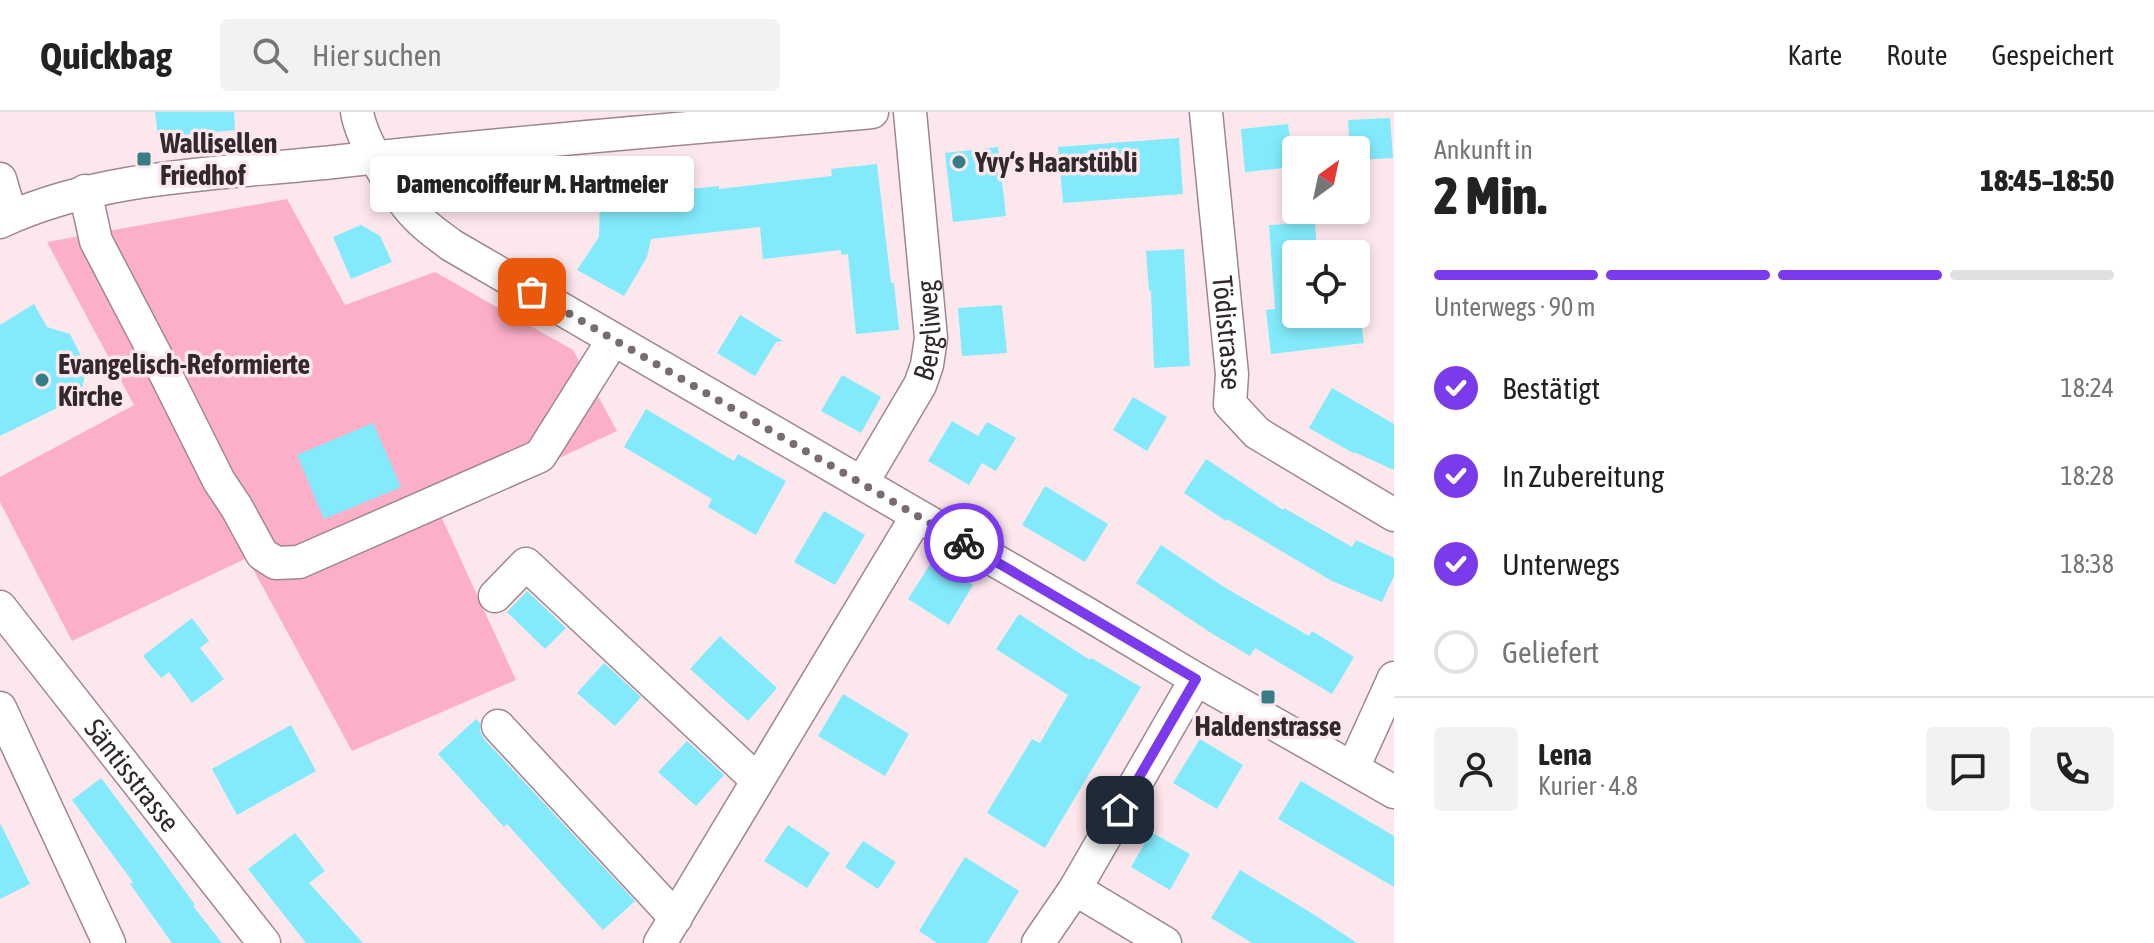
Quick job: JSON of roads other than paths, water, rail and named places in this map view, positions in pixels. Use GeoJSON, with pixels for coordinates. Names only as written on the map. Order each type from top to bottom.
{"type":"FeatureCollection","features":[{"type":"Feature","properties":{"kind":"street"},"geometry":{"type":"LineString","coordinates":[[357,112],[375,156],[401,198],[422,223],[451,245],[1394,792]]}},
{"type":"Feature","properties":{"kind":"street"},"geometry":{"type":"LineString","coordinates":[[0,179],[6,219],[85,191],[149,181],[375,156],[872,112]]}},
{"type":"Feature","properties":{"kind":"street","name":"Bergliweg"},"geometry":{"type":"LineString","coordinates":[[862,483],[920,385],[931,338],[910,112]]}},
{"type":"Feature","properties":{"kind":"street","name":"Tödistrasse"},"geometry":{"type":"LineString","coordinates":[[1206,112],[1232,374],[1230,404],[1257,433],[1394,515]]}},
{"type":"Feature","properties":{"kind":"street"},"geometry":{"type":"LineString","coordinates":[[85,191],[96,241],[219,481],[262,554],[276,563],[299,562],[540,456],[613,340]]}},
{"type":"Feature","properties":{"kind":"street"},"geometry":{"type":"LineString","coordinates":[[498,726],[668,931],[917,516]]}},
{"type":"Feature","properties":{"kind":"street"},"geometry":{"type":"LineString","coordinates":[[495,596],[526,564],[757,780]]}},
{"type":"Feature","properties":{"kind":"street","name":"Säntisstrasse"},"geometry":{"type":"LineString","coordinates":[[0,607],[264,943]]}},
{"type":"Feature","properties":{"kind":"street"},"geometry":{"type":"LineString","coordinates":[[1353,768],[1394,678]]}},
{"type":"Feature","properties":{"kind":"street"},"geometry":{"type":"LineString","coordinates":[[1038,943],[1075,889],[1196,679]]}},
{"type":"Feature","properties":{"kind":"street"},"geometry":{"type":"LineString","coordinates":[[0,708],[109,943]]}},
{"type":"Feature","properties":{"kind":"street"},"geometry":{"type":"LineString","coordinates":[[1075,889],[1165,943]]}},
{"type":"Feature","properties":{"kind":"place","name":"Wallisellen Friedhof"},"geometry":{"type":"Point","coordinates":[144,159]}},
{"type":"Feature","properties":{"kind":"place","name":"Yvy‘s Haarstübli"},"geometry":{"type":"Point","coordinates":[959,162]}},
{"type":"Feature","properties":{"kind":"place","name":"Damencoiffeur M. Hartmeier"},"geometry":{"type":"Point","coordinates":[532,292]}},
{"type":"Feature","properties":{"kind":"place","name":"Evangelisch-Reformierte Kirche"},"geometry":{"type":"Point","coordinates":[42,380]}},
{"type":"Feature","properties":{"kind":"place","name":"Haldenstrasse"},"geometry":{"type":"Point","coordinates":[1268,697]}}]}
